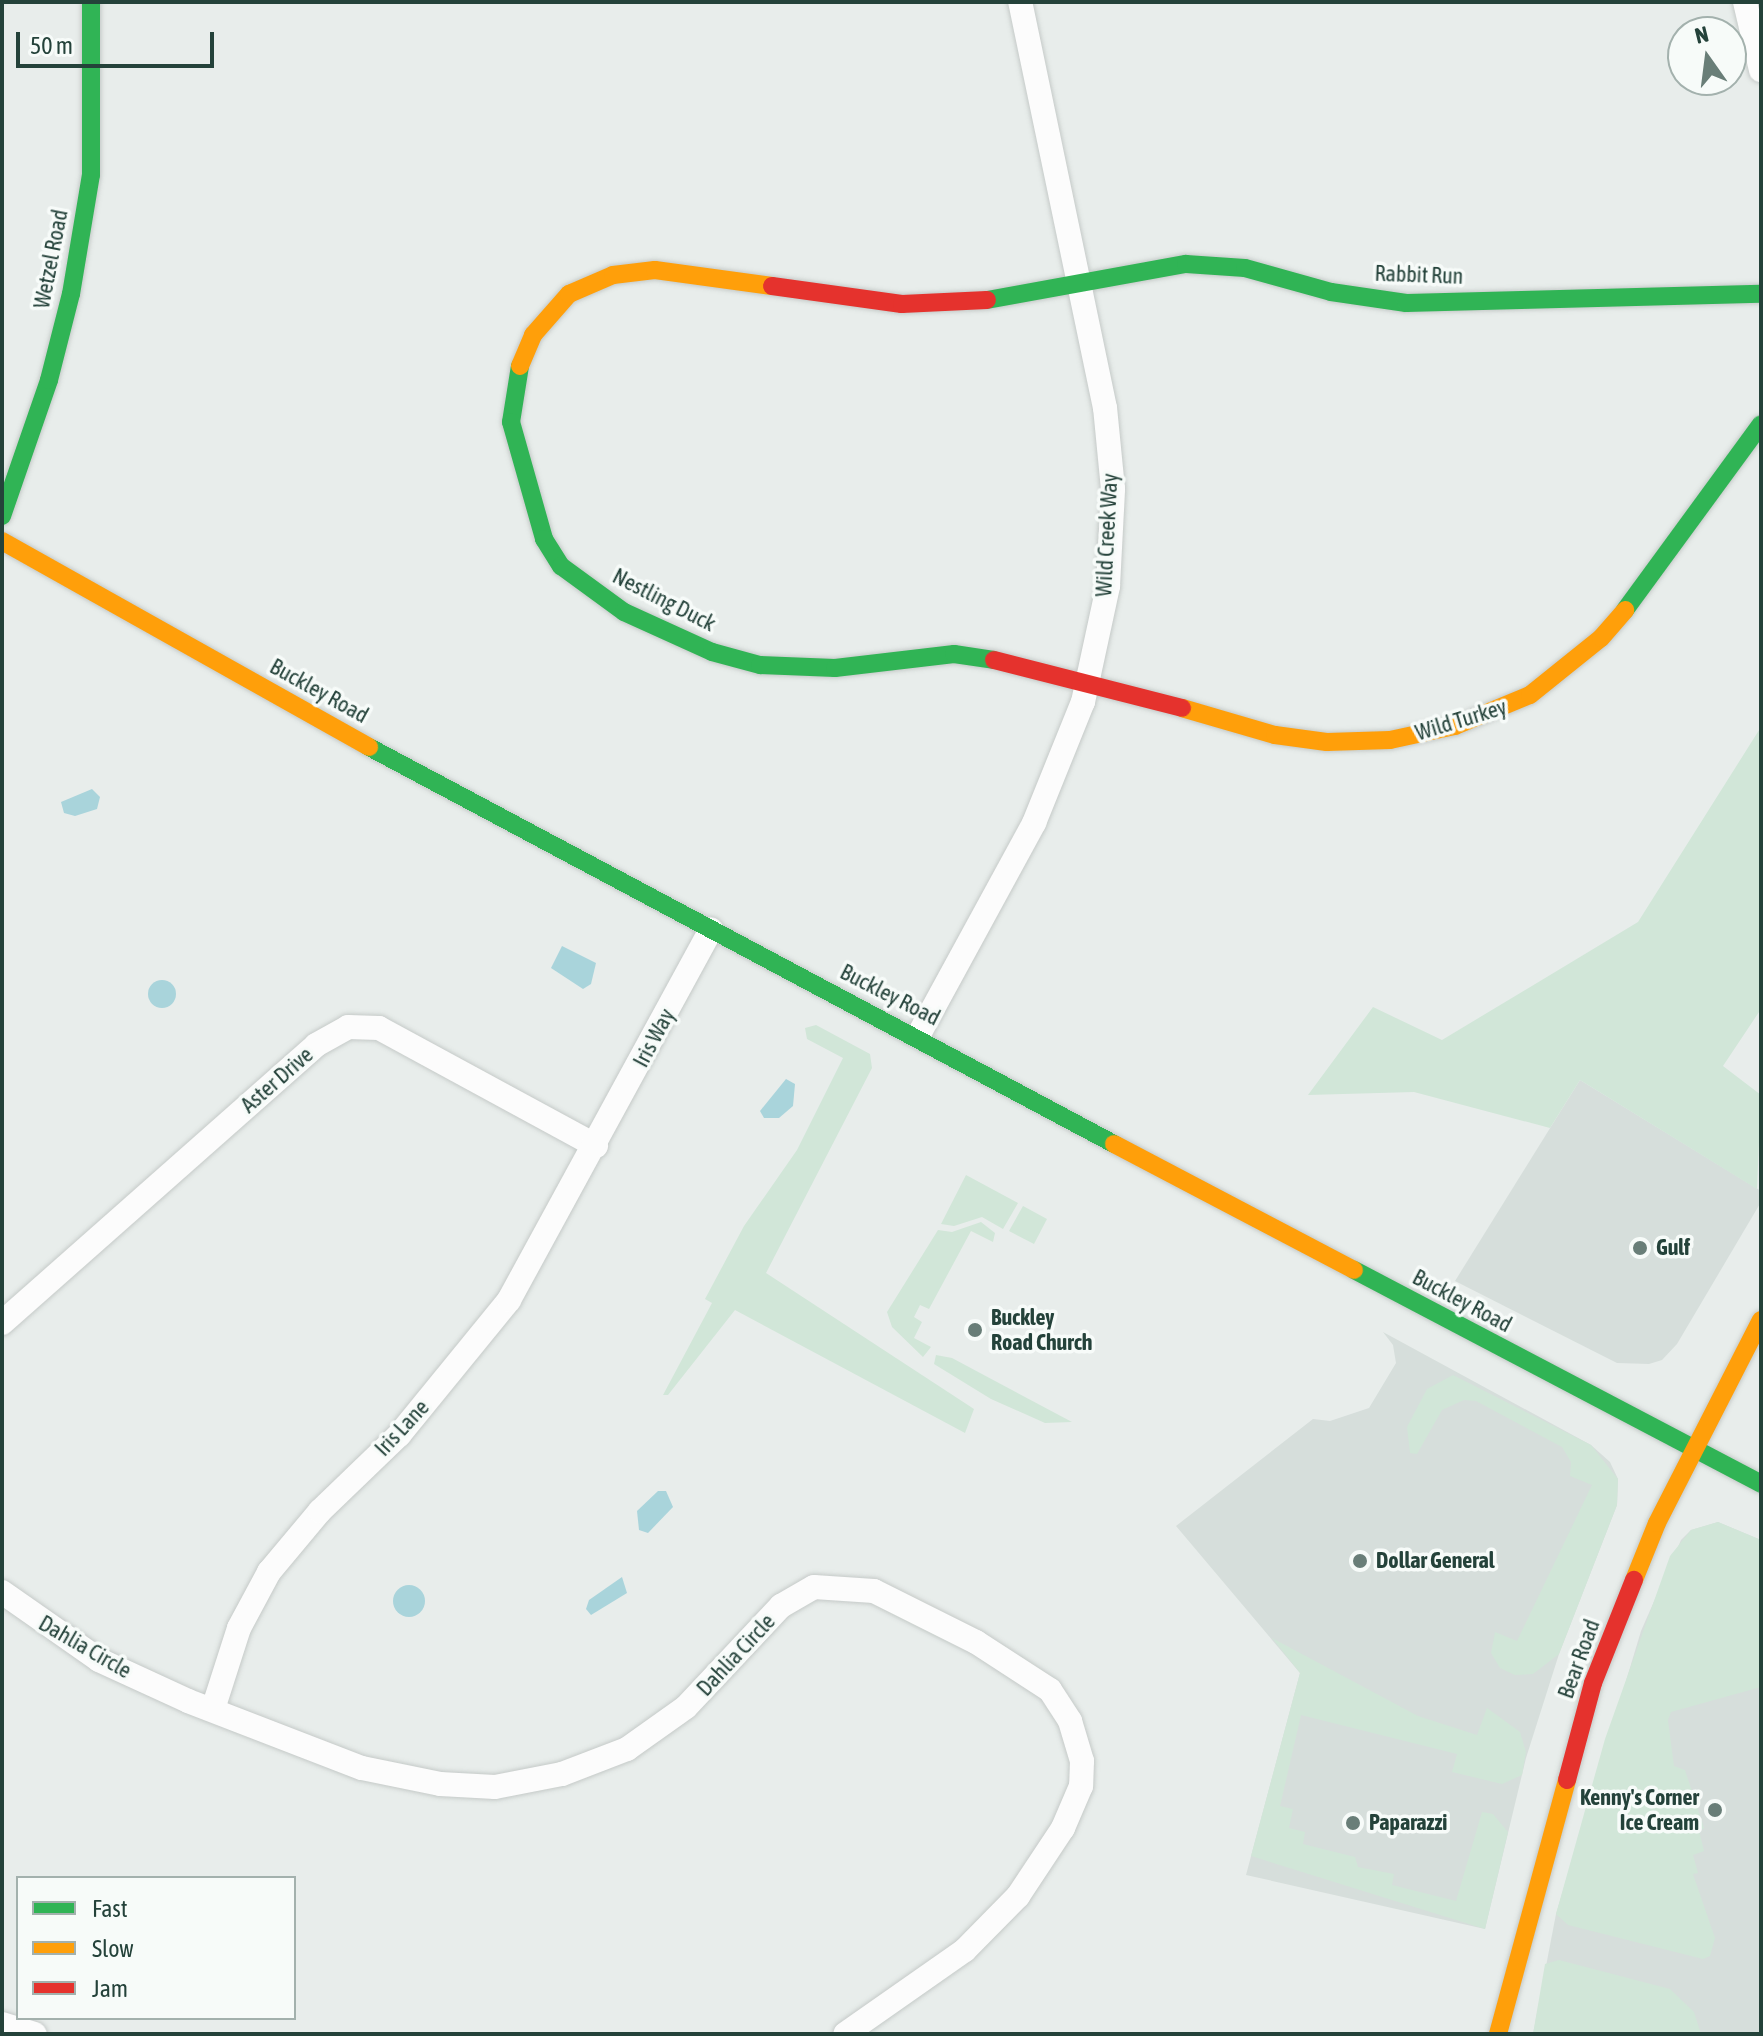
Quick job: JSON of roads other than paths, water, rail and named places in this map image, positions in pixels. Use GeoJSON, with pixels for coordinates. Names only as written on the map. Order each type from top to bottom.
{"type":"FeatureCollection","features":[{"type":"Feature","properties":{"kind":"street","name":"Wetzel Road"},"geometry":{"type":"LineString","coordinates":[[2,516],[49,380],[71,294],[91,175],[91,2]]}},
{"type":"Feature","properties":{"kind":"street","name":"Wild Creek Way"},"geometry":{"type":"LineString","coordinates":[[918,1036],[1034,823],[1087,683],[1108,586],[1113,489],[1105,408],[1020,2]]}},
{"type":"Feature","properties":{"kind":"street"},"geometry":{"type":"LineString","coordinates":[[1745,2],[1761,70]]}},
{"type":"Feature","properties":{"kind":"street","name":"Rabbit Run"},"geometry":{"type":"LineString","coordinates":[[1079,281],[1186,264],[1245,268],[1331,292],[1406,303],[1761,294]]}},
{"type":"Feature","properties":{"kind":"street","name":"Nestling Duck"},"geometry":{"type":"LineString","coordinates":[[1079,281],[962,304],[902,304],[655,270],[613,275],[569,294],[533,335],[514,379],[511,422],[544,539],[561,566],[624,612],[712,652],[760,665],[835,668],[954,654],[1033,666],[1087,683]]}},
{"type":"Feature","properties":{"kind":"street","name":"Wild Turkey"},"geometry":{"type":"LineString","coordinates":[[1087,683],[1275,735],[1327,742],[1390,740],[1499,711],[1530,695],[1601,638],[1649,582],[1761,424]]}},
{"type":"Feature","properties":{"kind":"street","name":"Buckley Road"},"geometry":{"type":"LineString","coordinates":[[2,541],[514,828],[918,1036],[1761,1484]]}},
{"type":"Feature","properties":{"kind":"street","name":"Iris Way"},"geometry":{"type":"LineString","coordinates":[[596,1146],[711,930]]}},
{"type":"Feature","properties":{"kind":"street","name":"Aster Drive"},"geometry":{"type":"LineString","coordinates":[[2,1323],[316,1045],[348,1027],[379,1028],[596,1146]]}},
{"type":"Feature","properties":{"kind":"street","name":"Iris Lane"},"geometry":{"type":"LineString","coordinates":[[213,1709],[239,1628],[269,1572],[320,1511],[399,1435],[483,1336],[509,1300],[596,1146]]}},
{"type":"Feature","properties":{"kind":"street","name":"Bear Road"},"geometry":{"type":"LineString","coordinates":[[1498,2034],[1593,1683],[1657,1523],[1761,1320]]}},
{"type":"Feature","properties":{"kind":"street","name":"Dahlia Circle"},"geometry":{"type":"LineString","coordinates":[[2,1592],[99,1660],[362,1768],[440,1784],[495,1787],[562,1774],[627,1749],[686,1707],[781,1606],[814,1587],[874,1591],[976,1642],[1050,1690],[1070,1721],[1082,1761],[1081,1786],[1063,1828],[1018,1896],[965,1950],[845,2034]]}},
{"type":"Feature","properties":{"kind":"street"},"geometry":{"type":"LineString","coordinates":[[2,2024],[35,2034]]}},
{"type":"Feature","properties":{"kind":"water"},"geometry":{"type":"Polygon","coordinates":[[[92,789],[100,797],[97,809],[75,816],[64,813],[61,802],[92,789]]]}},
{"type":"Feature","properties":{"kind":"water"},"geometry":{"type":"Polygon","coordinates":[[[562,946],[596,963],[591,984],[583,989],[551,968],[562,946]]]}},
{"type":"Feature","properties":{"kind":"water"},"geometry":{"type":"Polygon","coordinates":[[[162,980],[172,984],[176,994],[172,1004],[162,1008],[152,1004],[148,994],[152,984],[162,980]]]}},
{"type":"Feature","properties":{"kind":"water"},"geometry":{"type":"Polygon","coordinates":[[[786,1079],[795,1084],[793,1106],[779,1118],[764,1118],[760,1111],[786,1079]]]}},
{"type":"Feature","properties":{"kind":"water"},"geometry":{"type":"Polygon","coordinates":[[[658,1491],[666,1491],[673,1507],[648,1533],[639,1530],[637,1511],[658,1491]]]}},
{"type":"Feature","properties":{"kind":"water"},"geometry":{"type":"Polygon","coordinates":[[[622,1577],[627,1593],[591,1615],[586,1609],[589,1600],[622,1577]]]}},
{"type":"Feature","properties":{"kind":"water"},"geometry":{"type":"Polygon","coordinates":[[[409,1585],[421,1589],[425,1601],[421,1613],[409,1617],[397,1613],[393,1601],[397,1589],[409,1585]]]}},
{"type":"Feature","properties":{"kind":"place","name":"Gulf"},"geometry":{"type":"Point","coordinates":[1640,1248]}},
{"type":"Feature","properties":{"kind":"place","name":"Buckley Road Church"},"geometry":{"type":"Point","coordinates":[975,1330]}},
{"type":"Feature","properties":{"kind":"place","name":"Dollar General"},"geometry":{"type":"Point","coordinates":[1360,1561]}},
{"type":"Feature","properties":{"kind":"place","name":"Kenny's Corner Ice Cream"},"geometry":{"type":"Point","coordinates":[1715,1810]}},
{"type":"Feature","properties":{"kind":"place","name":"Paparazzi"},"geometry":{"type":"Point","coordinates":[1353,1823]}}]}
